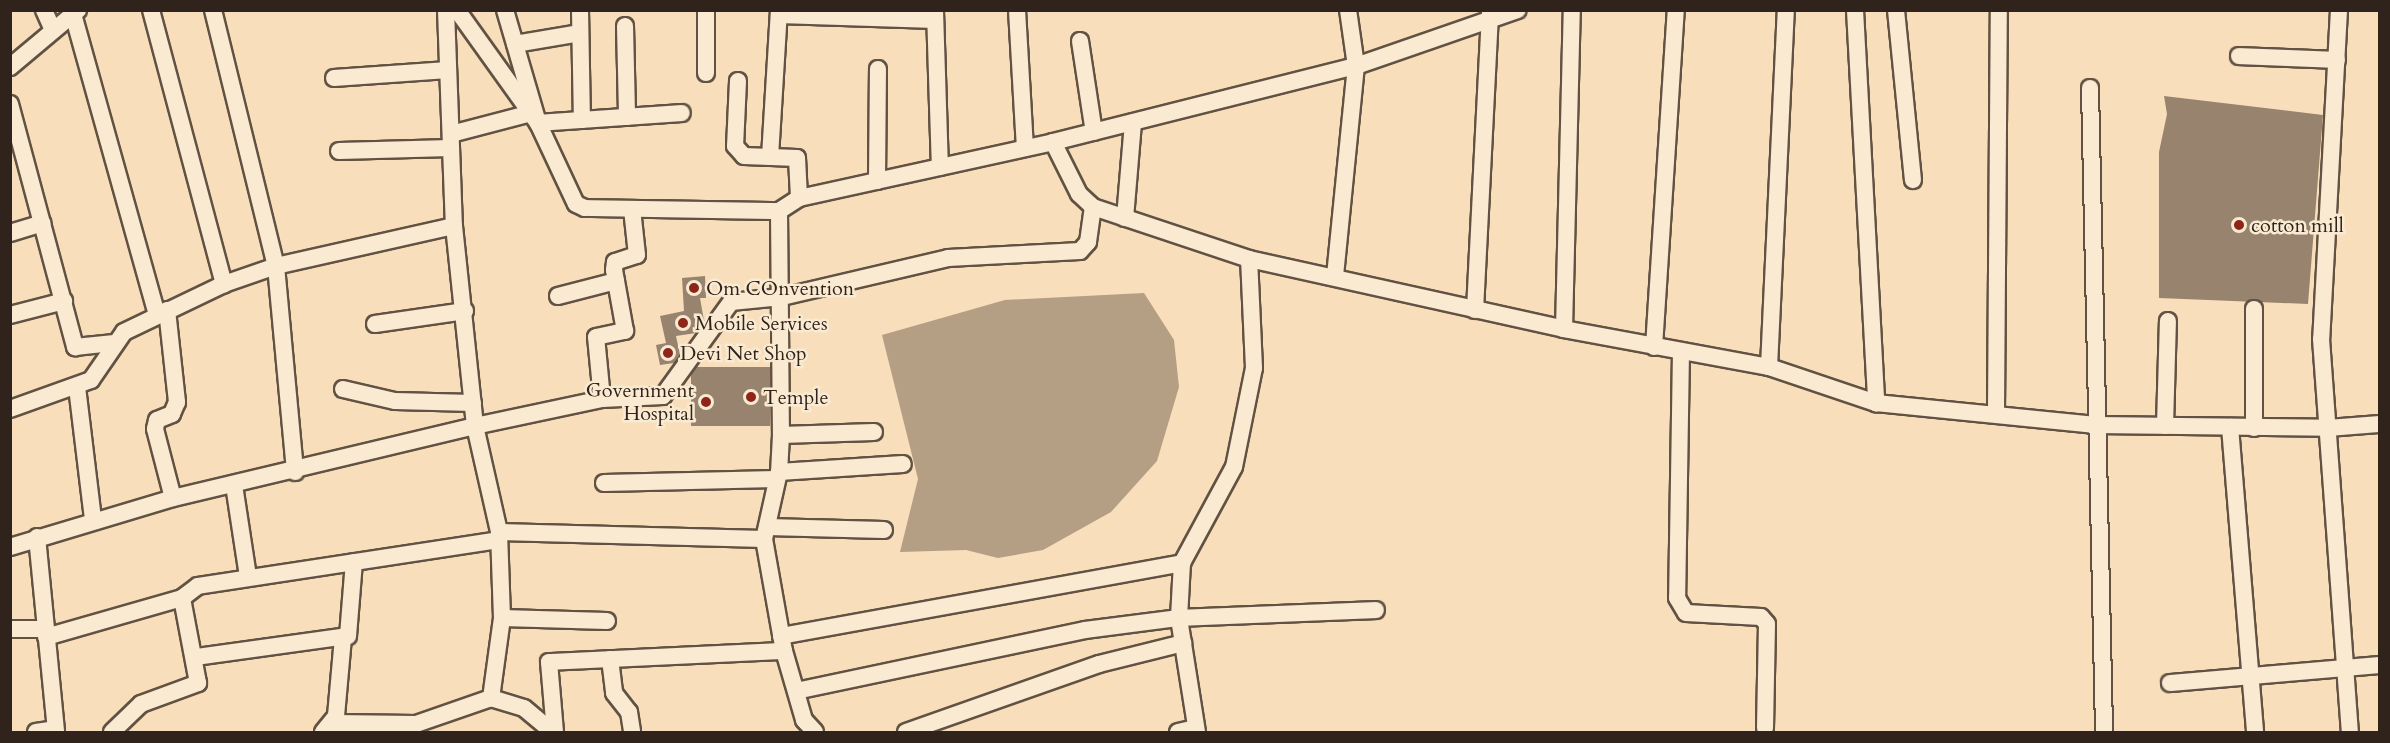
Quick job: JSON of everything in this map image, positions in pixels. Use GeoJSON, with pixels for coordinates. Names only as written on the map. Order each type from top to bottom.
{"type":"FeatureCollection","features":[{"type":"Feature","properties":{"kind":"street"},"geometry":{"type":"LineString","coordinates":[[44,10],[52,28]]}},
{"type":"Feature","properties":{"kind":"street"},"geometry":{"type":"LineString","coordinates":[[151,10],[224,284]]}},
{"type":"Feature","properties":{"kind":"street"},"geometry":{"type":"LineString","coordinates":[[213,10],[276,266],[295,472]]}},
{"type":"Feature","properties":{"kind":"street"},"geometry":{"type":"LineString","coordinates":[[446,10],[454,226],[465,311],[475,426],[499,536],[502,618],[491,699]]}},
{"type":"Feature","properties":{"kind":"street"},"geometry":{"type":"LineString","coordinates":[[457,10],[535,118],[576,204],[585,208],[779,210],[799,198],[1053,142],[1356,66],[1490,15],[1518,10]]}},
{"type":"Feature","properties":{"kind":"street"},"geometry":{"type":"LineString","coordinates":[[505,10],[535,118]]}},
{"type":"Feature","properties":{"kind":"street"},"geometry":{"type":"LineString","coordinates":[[580,10],[582,120]]}},
{"type":"Feature","properties":{"kind":"street"},"geometry":{"type":"LineString","coordinates":[[706,10],[706,73]]}},
{"type":"Feature","properties":{"kind":"street"},"geometry":{"type":"LineString","coordinates":[[1017,10],[1025,148]]}},
{"type":"Feature","properties":{"kind":"street"},"geometry":{"type":"LineString","coordinates":[[1335,276],[1356,66],[1348,10]]}},
{"type":"Feature","properties":{"kind":"street"},"geometry":{"type":"LineString","coordinates":[[1564,329],[1572,10]]}},
{"type":"Feature","properties":{"kind":"street"},"geometry":{"type":"LineString","coordinates":[[1654,346],[1676,10]]}},
{"type":"Feature","properties":{"kind":"street"},"geometry":{"type":"LineString","coordinates":[[1769,367],[1786,10]]}},
{"type":"Feature","properties":{"kind":"street"},"geometry":{"type":"LineString","coordinates":[[1855,10],[1876,403]]}},
{"type":"Feature","properties":{"kind":"street"},"geometry":{"type":"LineString","coordinates":[[1896,10],[1913,180]]}},
{"type":"Feature","properties":{"kind":"street"},"geometry":{"type":"LineString","coordinates":[[1996,413],[1999,10]]}},
{"type":"Feature","properties":{"kind":"street"},"geometry":{"type":"LineString","coordinates":[[2339,10],[2320,339],[2350,732]]}},
{"type":"Feature","properties":{"kind":"street"},"geometry":{"type":"LineString","coordinates":[[10,67],[52,28],[76,12],[162,312],[177,402],[172,414],[157,420],[155,429],[173,498]]}},
{"type":"Feature","properties":{"kind":"street"},"geometry":{"type":"LineString","coordinates":[[770,157],[779,13],[935,15],[940,167]]}},
{"type":"Feature","properties":{"kind":"street"},"geometry":{"type":"LineString","coordinates":[[1475,310],[1490,15]]}},
{"type":"Feature","properties":{"kind":"street"},"geometry":{"type":"LineString","coordinates":[[625,26],[627,117]]}},
{"type":"Feature","properties":{"kind":"street"},"geometry":{"type":"LineString","coordinates":[[515,44],[580,33]]}},
{"type":"Feature","properties":{"kind":"street"},"geometry":{"type":"LineString","coordinates":[[1080,41],[1094,132]]}},
{"type":"Feature","properties":{"kind":"street"},"geometry":{"type":"LineString","coordinates":[[2239,56],[2337,60]]}},
{"type":"Feature","properties":{"kind":"street"},"geometry":{"type":"LineString","coordinates":[[877,181],[878,69]]}},
{"type":"Feature","properties":{"kind":"street"},"geometry":{"type":"LineString","coordinates":[[334,78],[448,70]]}},
{"type":"Feature","properties":{"kind":"street"},"geometry":{"type":"LineString","coordinates":[[738,81],[735,146],[744,156],[797,158],[799,198]]}},
{"type":"Feature","properties":{"kind":"street"},"geometry":{"type":"LineString","coordinates":[[2090,88],[2097,228],[2096,425],[2104,732]]}},
{"type":"Feature","properties":{"kind":"street"},"geometry":{"type":"LineString","coordinates":[[10,104],[17,150],[43,223],[75,347],[112,343],[162,312],[224,284],[276,266],[454,226]]}},
{"type":"Feature","properties":{"kind":"street"},"geometry":{"type":"LineString","coordinates":[[339,151],[451,141],[535,118],[582,120],[682,113]]}},
{"type":"Feature","properties":{"kind":"street"},"geometry":{"type":"LineString","coordinates":[[1125,218],[1133,122]]}},
{"type":"Feature","properties":{"kind":"street"},"geometry":{"type":"LineString","coordinates":[[1053,142],[1079,194],[1093,207],[1249,259],[1335,276],[1564,329],[1769,367],[1876,403],[1996,413],[2096,425],[2328,428],[2379,423]]}},
{"type":"Feature","properties":{"kind":"street"},"geometry":{"type":"LineString","coordinates":[[10,547],[93,520],[173,498],[295,472],[475,426],[602,399],[663,396],[731,302],[782,297],[948,258],[1080,251],[1088,242],[1093,207]]}},
{"type":"Feature","properties":{"kind":"street"},"geometry":{"type":"LineString","coordinates":[[602,399],[596,338],[625,331],[615,262],[637,255],[632,209]]}},
{"type":"Feature","properties":{"kind":"street"},"geometry":{"type":"LineString","coordinates":[[779,210],[782,297],[781,435],[778,476],[766,533],[783,643],[808,728]]}},
{"type":"Feature","properties":{"kind":"street"},"geometry":{"type":"LineString","coordinates":[[10,233],[43,223]]}},
{"type":"Feature","properties":{"kind":"street"},"geometry":{"type":"LineString","coordinates":[[1178,732],[1197,730],[1179,618],[1182,563],[1234,467],[1254,368],[1249,259]]}},
{"type":"Feature","properties":{"kind":"street"},"geometry":{"type":"LineString","coordinates":[[558,296],[616,280]]}},
{"type":"Feature","properties":{"kind":"street"},"geometry":{"type":"LineString","coordinates":[[10,315],[64,301]]}},
{"type":"Feature","properties":{"kind":"street"},"geometry":{"type":"LineString","coordinates":[[2254,309],[2254,428]]}},
{"type":"Feature","properties":{"kind":"street"},"geometry":{"type":"LineString","coordinates":[[375,324],[465,311]]}},
{"type":"Feature","properties":{"kind":"street"},"geometry":{"type":"LineString","coordinates":[[2165,426],[2168,321]]}},
{"type":"Feature","properties":{"kind":"street"},"geometry":{"type":"LineString","coordinates":[[10,409],[77,387],[91,380],[112,343]]}},
{"type":"Feature","properties":{"kind":"street"},"geometry":{"type":"LineString","coordinates":[[1681,351],[1677,598],[1686,613],[1761,618],[1767,624],[1765,728]]}},
{"type":"Feature","properties":{"kind":"street"},"geometry":{"type":"LineString","coordinates":[[77,387],[93,520]]}},
{"type":"Feature","properties":{"kind":"street"},"geometry":{"type":"LineString","coordinates":[[342,389],[395,401],[473,402]]}},
{"type":"Feature","properties":{"kind":"street"},"geometry":{"type":"LineString","coordinates":[[2230,428],[2248,675],[2255,732]]}},
{"type":"Feature","properties":{"kind":"street"},"geometry":{"type":"LineString","coordinates":[[781,435],[874,432]]}},
{"type":"Feature","properties":{"kind":"street"},"geometry":{"type":"LineString","coordinates":[[604,483],[778,476],[903,464]]}},
{"type":"Feature","properties":{"kind":"street"},"geometry":{"type":"LineString","coordinates":[[234,485],[248,578]]}},
{"type":"Feature","properties":{"kind":"street"},"geometry":{"type":"LineString","coordinates":[[10,629],[45,633],[182,597],[198,586],[354,562],[499,536],[884,530]]}},
{"type":"Feature","properties":{"kind":"street"},"geometry":{"type":"LineString","coordinates":[[36,732],[56,731],[37,537]]}},
{"type":"Feature","properties":{"kind":"street"},"geometry":{"type":"LineString","coordinates":[[354,562],[352,629],[343,638],[328,728],[416,724],[491,699],[524,708],[554,732]]}},
{"type":"Feature","properties":{"kind":"street"},"geometry":{"type":"LineString","coordinates":[[554,732],[549,662],[610,659],[783,643],[1182,563]]}},
{"type":"Feature","properties":{"kind":"street"},"geometry":{"type":"LineString","coordinates":[[112,732],[141,704],[198,683],[196,657],[182,597]]}},
{"type":"Feature","properties":{"kind":"street"},"geometry":{"type":"LineString","coordinates":[[796,692],[1070,633],[1179,618],[1376,610]]}},
{"type":"Feature","properties":{"kind":"street"},"geometry":{"type":"LineString","coordinates":[[502,618],[606,621]]}},
{"type":"Feature","properties":{"kind":"street"},"geometry":{"type":"LineString","coordinates":[[196,657],[343,638]]}},
{"type":"Feature","properties":{"kind":"street"},"geometry":{"type":"LineString","coordinates":[[906,732],[1091,667],[1183,643]]}},
{"type":"Feature","properties":{"kind":"street"},"geometry":{"type":"LineString","coordinates":[[610,659],[614,693],[629,712],[632,732]]}},
{"type":"Feature","properties":{"kind":"street"},"geometry":{"type":"LineString","coordinates":[[2170,683],[2379,665]]}},
{"type":"Feature","properties":{"kind":"shaded area"},"geometry":{"type":"Polygon","coordinates":[[[1144,293],[1174,340],[1179,387],[1157,461],[1111,512],[1043,550],[998,558],[966,550],[900,552],[918,479],[882,335],[1005,300],[1144,293]]]}},
{"type":"Feature","properties":{"kind":"building","name":"cotton mill"},"geometry":{"type":"Polygon","coordinates":[[[2164,96],[2323,115],[2308,304],[2159,298],[2159,152],[2167,114],[2164,96]]]}},
{"type":"Feature","properties":{"kind":"building"},"geometry":{"type":"Polygon","coordinates":[[[705,276],[706,298],[700,298],[704,321],[696,333],[676,336],[680,355],[674,363],[660,365],[656,345],[666,343],[660,316],[684,311],[682,278],[705,276]]]}},
{"type":"Feature","properties":{"kind":"building"},"geometry":{"type":"Polygon","coordinates":[[[691,367],[770,367],[770,426],[691,426],[691,367]]]}},
{"type":"Feature","properties":{"kind":"place","name":"cotton mill"},"geometry":{"type":"Point","coordinates":[2239,225]}},
{"type":"Feature","properties":{"kind":"place","name":"Om COnvention"},"geometry":{"type":"Point","coordinates":[694,288]}},
{"type":"Feature","properties":{"kind":"place","name":"Mobile Services"},"geometry":{"type":"Point","coordinates":[683,323]}},
{"type":"Feature","properties":{"kind":"place","name":"Devi Net Shop"},"geometry":{"type":"Point","coordinates":[668,353]}},
{"type":"Feature","properties":{"kind":"place","name":"Temple"},"geometry":{"type":"Point","coordinates":[751,397]}},
{"type":"Feature","properties":{"kind":"place","name":"Government Hospital"},"geometry":{"type":"Point","coordinates":[706,402]}}]}
